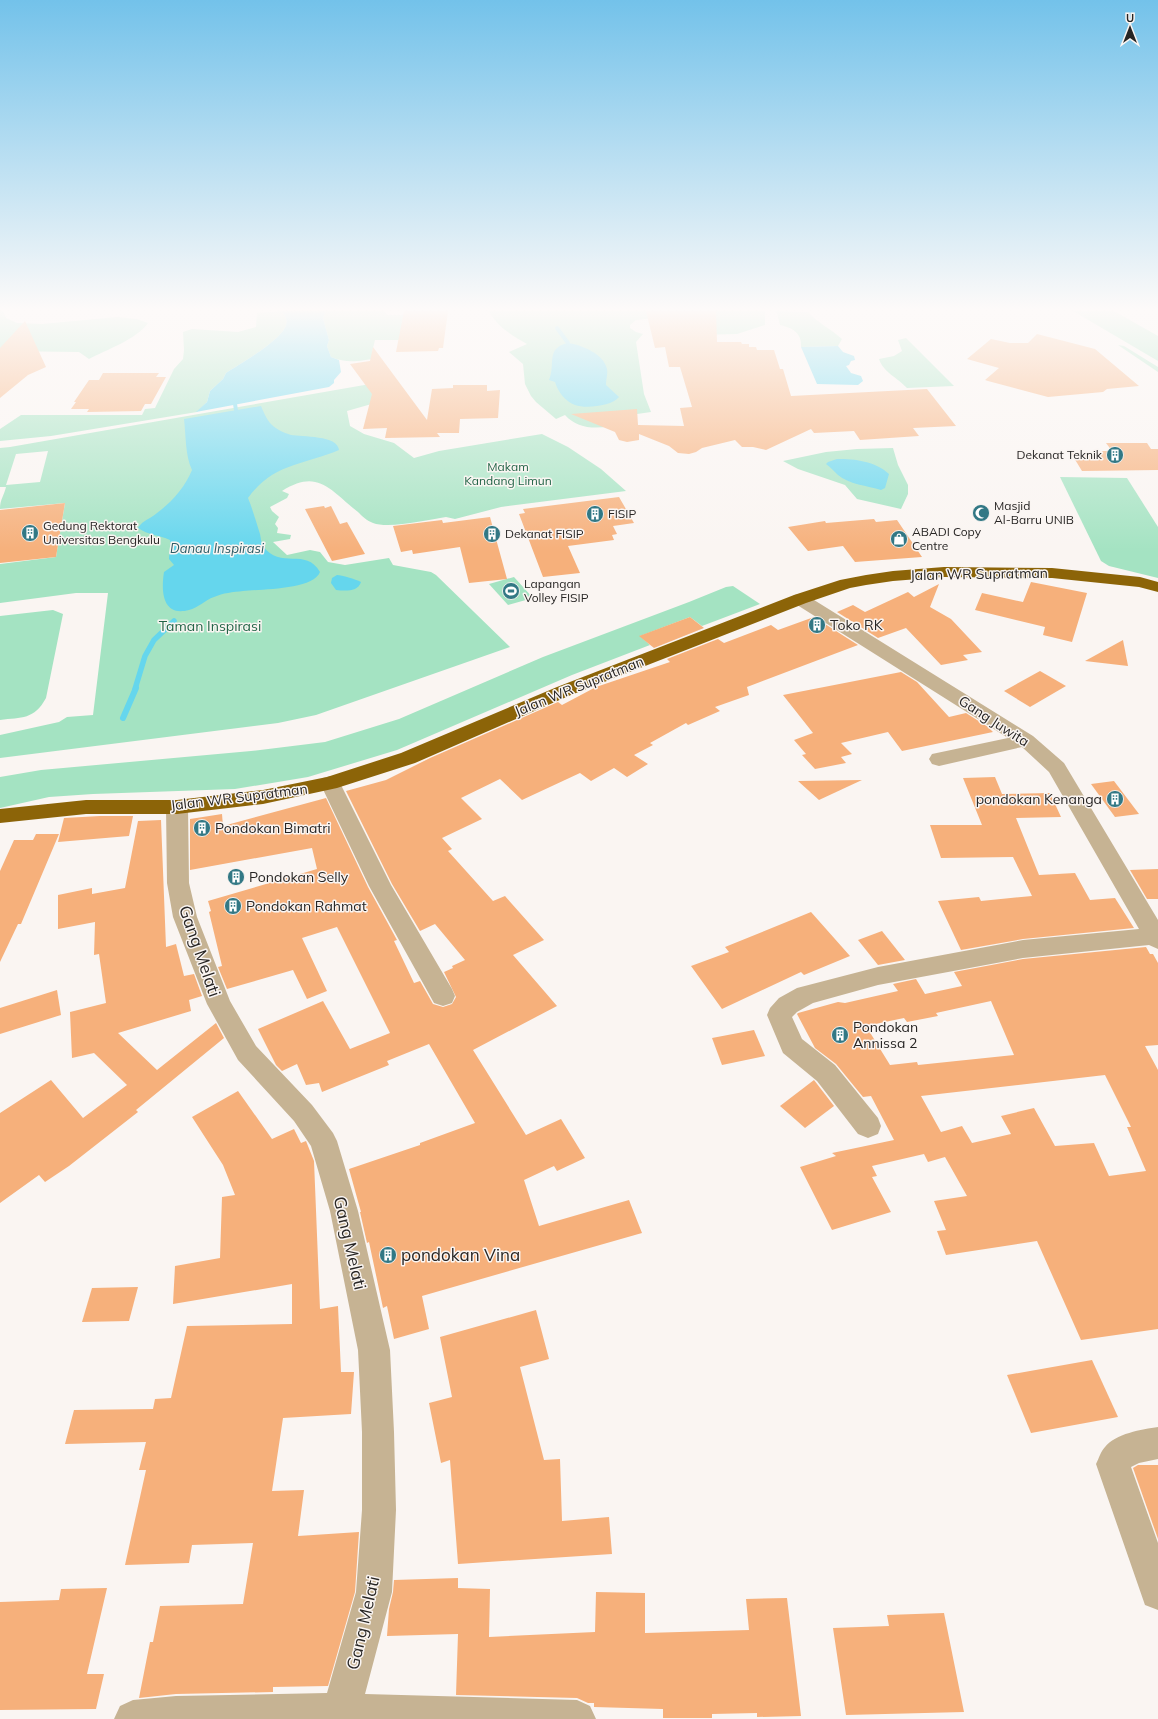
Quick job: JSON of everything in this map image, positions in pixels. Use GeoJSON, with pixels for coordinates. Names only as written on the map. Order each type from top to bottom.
{"type":"FeatureCollection","features":[{"type":"Feature","properties":{"kind":"highway","name":"Jalan WR Supratman"},"geometry":{"type":"LineString","coordinates":[[0,816],[86,807],[177,807],[263,797],[330,783],[408,758],[564,691],[800,599],[846,584],[866,580],[893,576],[944,572],[1052,573],[1140,582],[1158,587]]}},
{"type":"Feature","properties":{"kind":"street","name":"Gang Juwita"},"geometry":{"type":"LineString","coordinates":[[800,599],[1026,740],[1057,768],[1156,938]]}},
{"type":"Feature","properties":{"kind":"street"},"geometry":{"type":"LineString","coordinates":[[938,758],[1026,740]]}},
{"type":"Feature","properties":{"kind":"street"},"geometry":{"type":"LineString","coordinates":[[330,783],[380,886],[444,996]]}},
{"type":"Feature","properties":{"kind":"street","name":"Gang Melati"},"geometry":{"type":"LineString","coordinates":[[177,807],[178,883],[185,917],[199,956],[219,1004],[247,1053],[303,1113],[324,1141],[344,1211],[374,1350],[378,1432],[379,1510],[374,1592],[340,1716]]}},
{"type":"Feature","properties":{"kind":"street"},"geometry":{"type":"LineString","coordinates":[[868,1126],[826,1073],[792,1046],[779,1015],[788,1005],[806,995],[878,976],[1023,949],[1156,938]]}},
{"type":"Feature","properties":{"kind":"street"},"geometry":{"type":"LineString","coordinates":[[1158,1442],[1130,1449],[1115,1458],[1113,1464],[1158,1592]]}},
{"type":"Feature","properties":{"kind":"street"},"geometry":{"type":"LineString","coordinates":[[133,1719],[176,1714],[577,1719]]}},
{"type":"Feature","properties":{"kind":"green space"},"geometry":{"type":"Polygon","coordinates":[[[163,391],[210,391],[207,402],[197,412],[51,436],[0,441],[0,429],[21,415],[142,415],[145,409],[155,408],[163,391]]]}},
{"type":"Feature","properties":{"kind":"green space","name":"Taman Inspirasi"},"geometry":{"type":"Polygon","coordinates":[[[329,391],[384,391],[375,403],[347,411],[350,426],[364,434],[394,443],[414,458],[439,451],[542,434],[568,447],[601,469],[626,491],[501,507],[455,519],[446,517],[398,525],[380,525],[369,521],[323,485],[305,481],[294,484],[282,491],[289,494],[287,498],[270,507],[279,517],[275,524],[278,528],[277,533],[291,535],[290,539],[273,542],[287,555],[310,550],[320,552],[328,562],[345,565],[389,558],[393,565],[431,572],[436,575],[510,647],[316,715],[278,723],[0,758],[0,735],[59,722],[67,717],[93,715],[108,593],[76,593],[0,603],[0,564],[56,557],[65,503],[0,509],[6,487],[0,487],[0,448],[329,391]],[[48,451],[16,454],[6,485],[40,482],[48,451]]]}},
{"type":"Feature","properties":{"kind":"green space"},"geometry":{"type":"Polygon","coordinates":[[[529,391],[644,391],[651,412],[637,414],[632,419],[609,426],[593,428],[585,427],[571,420],[565,415],[556,419],[531,396],[529,391]]]}},
{"type":"Feature","properties":{"kind":"green space"},"geometry":{"type":"Polygon","coordinates":[[[893,448],[898,465],[908,485],[908,494],[901,509],[857,499],[845,485],[798,469],[783,461],[826,452],[893,448]]]}},
{"type":"Feature","properties":{"kind":"green space"},"geometry":{"type":"Polygon","coordinates":[[[1060,477],[1127,478],[1158,527],[1158,578],[1109,566],[1101,561],[1060,477]]]}},
{"type":"Feature","properties":{"kind":"green space","name":"Lapangan Volley FISIP"},"geometry":{"type":"Polygon","coordinates":[[[514,577],[533,598],[508,605],[489,584],[514,577]]]}},
{"type":"Feature","properties":{"kind":"green space"},"geometry":{"type":"Polygon","coordinates":[[[733,586],[760,604],[702,626],[690,617],[640,636],[650,645],[572,675],[397,750],[308,777],[235,789],[49,797],[0,808],[0,777],[41,770],[251,751],[325,742],[399,719],[543,657],[726,587],[733,586]]]}},
{"type":"Feature","properties":{"kind":"green space"},"geometry":{"type":"Polygon","coordinates":[[[53,610],[63,614],[46,698],[32,714],[21,718],[0,720],[0,616],[53,610]]]}},
{"type":"Feature","properties":{"kind":"water"},"geometry":{"type":"Polygon","coordinates":[[[210,391],[307,391],[196,412],[207,402],[210,391]]]}},
{"type":"Feature","properties":{"kind":"water"},"geometry":{"type":"Polygon","coordinates":[[[560,391],[613,391],[619,397],[611,403],[605,405],[586,407],[568,402],[560,391]]]}},
{"type":"Feature","properties":{"kind":"water","name":"Danau Inspirasi"},"geometry":{"type":"Polygon","coordinates":[[[261,406],[270,423],[279,430],[291,435],[326,439],[337,445],[339,450],[279,471],[268,478],[248,498],[260,534],[262,545],[270,553],[277,557],[308,561],[320,572],[315,578],[308,582],[286,588],[228,593],[211,598],[189,610],[173,610],[168,606],[163,594],[164,572],[174,565],[169,559],[171,548],[170,540],[138,528],[142,523],[163,509],[173,499],[186,482],[192,470],[187,451],[184,419],[261,406]]]}},
{"type":"Feature","properties":{"kind":"water"},"geometry":{"type":"Polygon","coordinates":[[[837,459],[864,462],[878,466],[889,474],[885,488],[881,490],[853,483],[842,478],[826,464],[837,459]]]}},
{"type":"Feature","properties":{"kind":"water"},"geometry":{"type":"Polygon","coordinates":[[[337,575],[349,577],[361,582],[357,588],[354,589],[347,591],[336,590],[331,583],[332,578],[337,575]]]}},
{"type":"Feature","properties":{"kind":"building"},"geometry":{"type":"Polygon","coordinates":[[[0,391],[8,391],[0,398],[0,391]]]}},
{"type":"Feature","properties":{"kind":"building"},"geometry":{"type":"Polygon","coordinates":[[[81,391],[158,391],[151,404],[145,404],[141,411],[87,412],[89,409],[71,409],[76,402],[74,402],[81,391]]]}},
{"type":"Feature","properties":{"kind":"building"},"geometry":{"type":"Polygon","coordinates":[[[370,391],[406,391],[427,420],[432,391],[500,391],[498,418],[460,419],[459,433],[437,433],[440,437],[385,438],[387,428],[363,429],[372,394],[370,391]]]}},
{"type":"Feature","properties":{"kind":"building"},"geometry":{"type":"Polygon","coordinates":[[[687,391],[790,391],[791,396],[884,391],[929,391],[956,426],[913,428],[919,436],[860,440],[854,431],[814,433],[811,429],[766,450],[753,447],[742,447],[735,440],[702,448],[689,454],[678,453],[669,446],[639,434],[639,440],[627,442],[619,440],[615,432],[571,414],[637,409],[638,425],[684,426],[680,408],[692,407],[687,391]]]}},
{"type":"Feature","properties":{"kind":"building"},"geometry":{"type":"Polygon","coordinates":[[[1027,391],[1104,391],[1103,392],[1048,397],[1027,391]]]}},
{"type":"Feature","properties":{"kind":"building","name":"Dekanat Teknik"},"geometry":{"type":"Polygon","coordinates":[[[1106,443],[1147,443],[1151,449],[1158,449],[1158,470],[1082,471],[1071,453],[1103,453],[1102,451],[1112,451],[1106,443]]]}},
{"type":"Feature","properties":{"kind":"building"},"geometry":{"type":"Polygon","coordinates":[[[619,497],[634,523],[613,526],[617,534],[612,535],[614,540],[568,546],[580,573],[543,577],[519,514],[525,513],[523,509],[619,497]]]}},
{"type":"Feature","properties":{"kind":"building","name":"Gedung Rektorat Universitas Bengkulu"},"geometry":{"type":"Polygon","coordinates":[[[65,503],[56,557],[0,563],[0,510],[65,503]]]}},
{"type":"Feature","properties":{"kind":"building"},"geometry":{"type":"Polygon","coordinates":[[[324,506],[325,508],[331,506],[340,524],[347,522],[365,554],[332,561],[305,509],[324,506]]]}},
{"type":"Feature","properties":{"kind":"building"},"geometry":{"type":"Polygon","coordinates":[[[490,517],[507,579],[469,583],[460,547],[413,554],[412,550],[401,552],[393,526],[442,520],[443,523],[490,517]]]}},
{"type":"Feature","properties":{"kind":"building"},"geometry":{"type":"Polygon","coordinates":[[[874,519],[876,522],[897,520],[922,557],[855,562],[843,546],[808,551],[788,527],[825,521],[826,523],[874,519]]]}},
{"type":"Feature","properties":{"kind":"building"},"geometry":{"type":"Polygon","coordinates":[[[1031,582],[1087,593],[1072,642],[1043,635],[1045,627],[975,610],[982,593],[1023,602],[1031,582]]]}},
{"type":"Feature","properties":{"kind":"building"},"geometry":{"type":"Polygon","coordinates":[[[939,584],[930,607],[951,619],[982,652],[963,655],[968,660],[941,665],[906,628],[878,638],[837,612],[853,605],[865,612],[908,592],[914,597],[939,584]]]}},
{"type":"Feature","properties":{"kind":"building"},"geometry":{"type":"Polygon","coordinates":[[[690,617],[704,628],[654,648],[639,636],[690,617]]]}},
{"type":"Feature","properties":{"kind":"building"},"geometry":{"type":"Polygon","coordinates":[[[814,617],[858,645],[747,687],[749,695],[715,707],[720,711],[688,725],[686,723],[650,743],[653,745],[634,755],[648,764],[627,777],[614,768],[591,781],[580,773],[522,800],[500,779],[461,798],[482,819],[442,838],[452,849],[448,851],[493,901],[505,896],[544,940],[513,955],[557,1006],[473,1050],[526,1135],[561,1119],[585,1158],[557,1171],[554,1166],[524,1180],[539,1226],[629,1200],[642,1233],[422,1296],[429,1329],[394,1339],[387,1306],[383,1308],[369,1242],[367,1243],[361,1212],[349,1169],[420,1145],[420,1143],[475,1123],[429,1044],[387,1061],[389,1065],[322,1092],[319,1083],[306,1085],[297,1064],[282,1071],[276,1065],[258,1029],[323,1001],[350,1049],[390,1033],[337,927],[302,938],[327,991],[307,999],[293,970],[227,989],[218,967],[222,966],[209,912],[211,911],[208,901],[317,869],[312,848],[190,870],[190,819],[222,814],[223,826],[326,798],[368,887],[397,940],[394,941],[414,983],[420,981],[433,1004],[443,1007],[452,1004],[456,997],[444,972],[453,968],[452,966],[465,960],[435,924],[420,931],[392,884],[346,791],[386,780],[430,758],[558,702],[562,705],[596,687],[670,662],[667,659],[718,639],[724,643],[771,625],[778,630],[814,617]]]}},
{"type":"Feature","properties":{"kind":"building"},"geometry":{"type":"Polygon","coordinates":[[[1123,640],[1128,666],[1085,661],[1123,640]]]}},
{"type":"Feature","properties":{"kind":"building"},"geometry":{"type":"Polygon","coordinates":[[[1040,671],[1066,686],[1030,707],[1004,691],[1040,671]]]}},
{"type":"Feature","properties":{"kind":"building"},"geometry":{"type":"Polygon","coordinates":[[[901,672],[917,682],[949,717],[966,713],[988,727],[993,732],[902,751],[888,732],[841,743],[852,754],[841,757],[846,763],[815,769],[802,755],[806,754],[794,740],[813,733],[783,695],[901,672]]]}},
{"type":"Feature","properties":{"kind":"building"},"geometry":{"type":"Polygon","coordinates":[[[995,777],[1002,794],[1050,793],[1061,817],[1016,818],[1039,875],[1075,873],[1090,900],[1115,898],[1134,928],[1023,939],[961,950],[938,901],[979,897],[981,901],[1032,896],[1013,857],[941,858],[930,825],[982,825],[963,778],[995,777]]]}},
{"type":"Feature","properties":{"kind":"building"},"geometry":{"type":"Polygon","coordinates":[[[862,780],[819,800],[798,781],[862,780]]]}},
{"type":"Feature","properties":{"kind":"building","name":"pondokan Kenanga"},"geometry":{"type":"Polygon","coordinates":[[[1114,781],[1139,814],[1115,817],[1091,784],[1114,781]]]}},
{"type":"Feature","properties":{"kind":"building"},"geometry":{"type":"Polygon","coordinates":[[[133,816],[129,836],[58,842],[64,818],[133,816]]]}},
{"type":"Feature","properties":{"kind":"building"},"geometry":{"type":"Polygon","coordinates":[[[161,820],[166,947],[176,944],[184,976],[194,974],[202,996],[189,1000],[191,1011],[118,1033],[157,1070],[216,1023],[224,1038],[136,1110],[138,1112],[69,1166],[45,1182],[39,1175],[0,1203],[0,1113],[51,1080],[83,1118],[127,1085],[94,1053],[72,1058],[70,1012],[106,1003],[99,954],[94,955],[95,922],[58,929],[58,895],[92,888],[92,894],[125,888],[138,821],[161,820]]]}},
{"type":"Feature","properties":{"kind":"building"},"geometry":{"type":"Polygon","coordinates":[[[36,834],[59,834],[21,924],[18,924],[0,962],[0,871],[14,840],[33,840],[36,834]]]}},
{"type":"Feature","properties":{"kind":"building"},"geometry":{"type":"Polygon","coordinates":[[[1158,869],[1158,899],[1147,899],[1130,870],[1158,869]]]}},
{"type":"Feature","properties":{"kind":"building"},"geometry":{"type":"Polygon","coordinates":[[[811,912],[850,956],[804,975],[801,972],[722,1009],[691,966],[729,952],[725,947],[811,912]]]}},
{"type":"Feature","properties":{"kind":"building"},"geometry":{"type":"Polygon","coordinates":[[[882,931],[905,960],[878,965],[858,940],[882,931]]]}},
{"type":"Feature","properties":{"kind":"building"},"geometry":{"type":"Polygon","coordinates":[[[1146,947],[1150,954],[1153,954],[1158,963],[1158,1045],[1145,1046],[1158,1070],[1158,1329],[1081,1340],[1037,1241],[946,1255],[937,1231],[946,1230],[934,1201],[967,1196],[945,1157],[928,1162],[924,1154],[872,1166],[877,1176],[872,1177],[891,1212],[832,1230],[800,1167],[836,1156],[832,1153],[894,1140],[871,1096],[863,1097],[836,1064],[815,1048],[797,1014],[798,1013],[838,1002],[845,1003],[898,991],[893,984],[916,979],[925,994],[962,986],[954,972],[1023,959],[1146,947]],[[991,1001],[936,1013],[938,1016],[907,1022],[904,1018],[866,1026],[890,1065],[917,1062],[918,1065],[1014,1055],[991,1001]],[[1105,1075],[921,1096],[941,1132],[962,1126],[972,1143],[1011,1134],[1001,1116],[1034,1108],[1055,1146],[1094,1143],[1109,1176],[1146,1171],[1127,1127],[1131,1127],[1105,1075]]]}},
{"type":"Feature","properties":{"kind":"building"},"geometry":{"type":"Polygon","coordinates":[[[57,990],[61,1015],[0,1034],[0,1008],[57,990]]]}},
{"type":"Feature","properties":{"kind":"building"},"geometry":{"type":"Polygon","coordinates":[[[754,1030],[765,1056],[722,1065],[712,1038],[754,1030]]]}},
{"type":"Feature","properties":{"kind":"building"},"geometry":{"type":"Polygon","coordinates":[[[814,1080],[834,1106],[805,1128],[780,1106],[814,1080]]]}},
{"type":"Feature","properties":{"kind":"building"},"geometry":{"type":"Polygon","coordinates":[[[238,1091],[272,1139],[294,1129],[301,1143],[306,1141],[314,1161],[320,1309],[338,1306],[341,1372],[354,1372],[351,1414],[283,1418],[272,1491],[304,1490],[298,1536],[359,1532],[355,1592],[328,1686],[273,1687],[273,1692],[176,1694],[139,1698],[150,1642],[153,1642],[160,1606],[243,1604],[253,1543],[192,1545],[189,1563],[125,1565],[146,1470],[139,1470],[146,1442],[65,1444],[74,1410],[153,1409],[155,1399],[171,1398],[187,1326],[292,1324],[292,1284],[173,1304],[175,1266],[220,1258],[222,1197],[235,1195],[223,1165],[192,1117],[238,1091]]]}},
{"type":"Feature","properties":{"kind":"building"},"geometry":{"type":"Polygon","coordinates":[[[138,1287],[129,1321],[82,1322],[92,1288],[138,1287]]]}},
{"type":"Feature","properties":{"kind":"building"},"geometry":{"type":"Polygon","coordinates":[[[536,1310],[549,1359],[520,1367],[544,1460],[560,1459],[562,1521],[609,1517],[612,1554],[458,1564],[450,1460],[441,1463],[429,1403],[452,1397],[440,1337],[536,1310]]]}},
{"type":"Feature","properties":{"kind":"building"},"geometry":{"type":"Polygon","coordinates":[[[1092,1360],[1118,1417],[1031,1433],[1007,1375],[1092,1360]]]}},
{"type":"Feature","properties":{"kind":"building"},"geometry":{"type":"Polygon","coordinates":[[[1138,1465],[1158,1465],[1158,1539],[1133,1468],[1138,1465]]]}},
{"type":"Feature","properties":{"kind":"building"},"geometry":{"type":"Polygon","coordinates":[[[458,1578],[458,1588],[490,1589],[489,1637],[595,1632],[596,1592],[645,1593],[645,1633],[749,1630],[746,1599],[787,1598],[801,1716],[757,1717],[757,1713],[712,1714],[712,1718],[663,1718],[663,1709],[594,1707],[594,1703],[588,1703],[577,1698],[456,1695],[458,1634],[387,1636],[389,1609],[394,1580],[458,1578]]]}},
{"type":"Feature","properties":{"kind":"building"},"geometry":{"type":"Polygon","coordinates":[[[107,1588],[87,1674],[104,1674],[96,1709],[0,1710],[0,1602],[59,1600],[61,1589],[107,1588]]]}},
{"type":"Feature","properties":{"kind":"building"},"geometry":{"type":"Polygon","coordinates":[[[944,1613],[964,1712],[846,1715],[833,1628],[889,1626],[887,1615],[944,1613]]]}},
{"type":"Feature","properties":{"kind":"waterway"},"geometry":{"type":"LineString","coordinates":[[235,404],[236,410]]}},
{"type":"Feature","properties":{"kind":"waterway"},"geometry":{"type":"LineString","coordinates":[[135,689],[145,656],[154,640],[174,621]]}},
{"type":"Feature","properties":{"kind":"waterway"},"geometry":{"type":"LineString","coordinates":[[123,718],[136,688]]}},
{"type":"Feature","properties":{"kind":"place","name":"Dekanat Teknik"},"geometry":{"type":"Point","coordinates":[1115,455]}},
{"type":"Feature","properties":{"kind":"place","name":"Masjid Al-Barru UNIB"},"geometry":{"type":"Point","coordinates":[981,513]}},
{"type":"Feature","properties":{"kind":"place","name":"FISIP"},"geometry":{"type":"Point","coordinates":[595,514]}},
{"type":"Feature","properties":{"kind":"place","name":"Gedung Rektorat Universitas Bengkulu"},"geometry":{"type":"Point","coordinates":[30,533]}},
{"type":"Feature","properties":{"kind":"place","name":"Dekanat FISIP"},"geometry":{"type":"Point","coordinates":[492,534]}},
{"type":"Feature","properties":{"kind":"place","name":"ABADI Copy Centre"},"geometry":{"type":"Point","coordinates":[899,539]}},
{"type":"Feature","properties":{"kind":"place","name":"Lapangan Volley FISIP"},"geometry":{"type":"Point","coordinates":[511,591]}},
{"type":"Feature","properties":{"kind":"place","name":"Toko RK"},"geometry":{"type":"Point","coordinates":[817,625]}},
{"type":"Feature","properties":{"kind":"place","name":"pondokan Kenanga"},"geometry":{"type":"Point","coordinates":[1115,799]}},
{"type":"Feature","properties":{"kind":"place","name":"Pondokan Bimatri"},"geometry":{"type":"Point","coordinates":[202,828]}},
{"type":"Feature","properties":{"kind":"place","name":"Pondokan Selly"},"geometry":{"type":"Point","coordinates":[236,877]}},
{"type":"Feature","properties":{"kind":"place","name":"Pondokan Rahmat"},"geometry":{"type":"Point","coordinates":[233,906]}},
{"type":"Feature","properties":{"kind":"place","name":"Pondokan Annissa 2"},"geometry":{"type":"Point","coordinates":[840,1035]}},
{"type":"Feature","properties":{"kind":"place","name":"pondokan Vina"},"geometry":{"type":"Point","coordinates":[388,1255]}},
{"type":"Feature","properties":{"kind":"park label","name":"Makam Kandang Limun"},"geometry":{"type":"Point","coordinates":[508,474]}}]}
